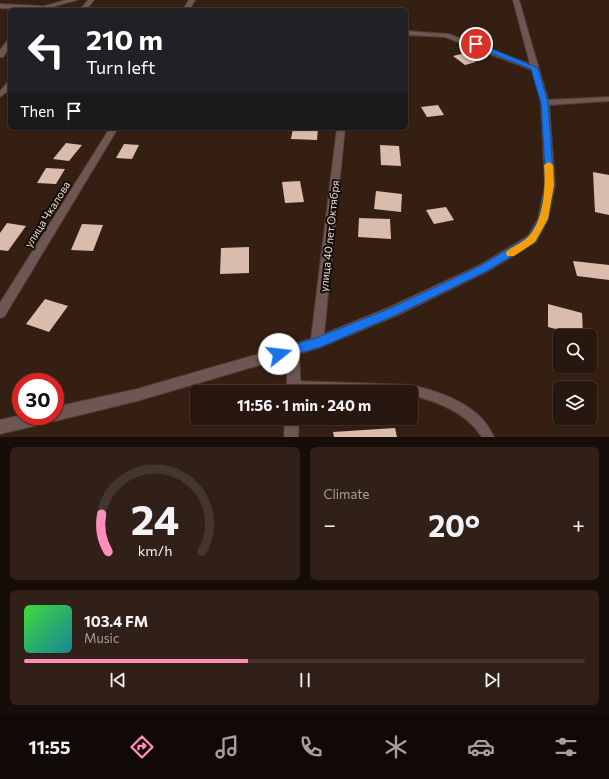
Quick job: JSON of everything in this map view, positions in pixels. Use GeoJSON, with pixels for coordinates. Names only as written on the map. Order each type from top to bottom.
{"type":"FeatureCollection","features":[{"type":"Feature","properties":{"kind":"street"},"geometry":{"type":"LineString","coordinates":[[41,8],[50,0]]}},
{"type":"Feature","properties":{"kind":"street"},"geometry":{"type":"LineString","coordinates":[[44,8],[74,0]]}},
{"type":"Feature","properties":{"kind":"street"},"geometry":{"type":"LineString","coordinates":[[85,8],[91,0]]}},
{"type":"Feature","properties":{"kind":"street"},"geometry":{"type":"LineString","coordinates":[[64,412],[137,395],[317,343],[394,311],[484,268],[532,239],[544,219],[550,185],[544,103],[516,0]]}},
{"type":"Feature","properties":{"kind":"street"},"geometry":{"type":"LineString","coordinates":[[408,33],[436,34],[456,37],[534,68]]}},
{"type":"Feature","properties":{"kind":"street"},"geometry":{"type":"LineString","coordinates":[[0,55],[8,44]]}},
{"type":"Feature","properties":{"kind":"street"},"geometry":{"type":"LineString","coordinates":[[0,95],[8,87]]}},
{"type":"Feature","properties":{"kind":"street"},"geometry":{"type":"LineString","coordinates":[[544,103],[609,99]]}},
{"type":"Feature","properties":{"kind":"street","name":"улица Чкалова"},"geometry":{"type":"LineString","coordinates":[[0,313],[113,130]]}},
{"type":"Feature","properties":{"kind":"street","name":"улица 40 лет Октября"},"geometry":{"type":"LineString","coordinates":[[317,343],[341,130]]}},
{"type":"Feature","properties":{"kind":"street"},"geometry":{"type":"LineString","coordinates":[[293,350],[294,385]]}},
{"type":"Feature","properties":{"kind":"street"},"geometry":{"type":"LineString","coordinates":[[0,427],[12,424]]}},
{"type":"Feature","properties":{"kind":"street"},"geometry":{"type":"LineString","coordinates":[[291,437],[292,425]]}},
{"type":"Feature","properties":{"kind":"lane"},"geometry":{"type":"LineString","coordinates":[[21,0],[28,7]]}},
{"type":"Feature","properties":{"kind":"lane"},"geometry":{"type":"LineString","coordinates":[[0,6],[34,8]]}},
{"type":"Feature","properties":{"kind":"lane"},"geometry":{"type":"LineString","coordinates":[[418,391],[430,394],[447,401],[468,415],[488,437]]}},
{"type":"Feature","properties":{"kind":"building"},"geometry":{"type":"Polygon","coordinates":[[[465,53],[476,62],[465,65],[453,56],[465,53]]]}},
{"type":"Feature","properties":{"kind":"building"},"geometry":{"type":"Polygon","coordinates":[[[438,105],[444,115],[427,117],[421,107],[438,105]]]}},
{"type":"Feature","properties":{"kind":"building"},"geometry":{"type":"Polygon","coordinates":[[[293,130],[318,130],[317,140],[291,139],[293,130]]]}},
{"type":"Feature","properties":{"kind":"building"},"geometry":{"type":"Polygon","coordinates":[[[66,143],[82,145],[69,161],[53,159],[66,143]]]}},
{"type":"Feature","properties":{"kind":"building"},"geometry":{"type":"Polygon","coordinates":[[[124,144],[139,145],[132,159],[116,158],[124,144]]]}},
{"type":"Feature","properties":{"kind":"building"},"geometry":{"type":"Polygon","coordinates":[[[380,145],[399,146],[401,166],[381,165],[380,145]]]}},
{"type":"Feature","properties":{"kind":"building"},"geometry":{"type":"Polygon","coordinates":[[[46,168],[65,169],[56,184],[37,183],[46,168]]]}},
{"type":"Feature","properties":{"kind":"building"},"geometry":{"type":"Polygon","coordinates":[[[593,172],[609,175],[609,215],[595,212],[593,172]]]}},
{"type":"Feature","properties":{"kind":"building"},"geometry":{"type":"Polygon","coordinates":[[[300,181],[304,202],[285,203],[282,182],[300,181]]]}},
{"type":"Feature","properties":{"kind":"building"},"geometry":{"type":"Polygon","coordinates":[[[376,191],[402,194],[401,212],[374,209],[376,191]]]}},
{"type":"Feature","properties":{"kind":"building"},"geometry":{"type":"Polygon","coordinates":[[[446,207],[454,220],[434,224],[426,210],[446,207]]]}},
{"type":"Feature","properties":{"kind":"building"},"geometry":{"type":"Polygon","coordinates":[[[359,218],[390,219],[391,239],[358,237],[359,218]]]}},
{"type":"Feature","properties":{"kind":"building"},"geometry":{"type":"Polygon","coordinates":[[[7,223],[26,226],[8,251],[0,250],[0,233],[7,223]]]}},
{"type":"Feature","properties":{"kind":"building"},"geometry":{"type":"Polygon","coordinates":[[[82,224],[103,225],[93,251],[71,250],[82,224]]]}},
{"type":"Feature","properties":{"kind":"building"},"geometry":{"type":"Polygon","coordinates":[[[249,247],[249,273],[220,274],[221,248],[249,247]]]}},
{"type":"Feature","properties":{"kind":"building"},"geometry":{"type":"Polygon","coordinates":[[[573,261],[609,265],[609,280],[577,276],[573,261]]]}},
{"type":"Feature","properties":{"kind":"building"},"geometry":{"type":"Polygon","coordinates":[[[45,299],[68,306],[49,332],[26,324],[45,299]]]}},
{"type":"Feature","properties":{"kind":"building"},"geometry":{"type":"Polygon","coordinates":[[[548,304],[582,313],[583,329],[556,329],[548,327],[548,304]]]}},
{"type":"Feature","properties":{"kind":"building"},"geometry":{"type":"Polygon","coordinates":[[[395,428],[397,437],[334,437],[333,432],[395,428]]]}},
{"type":"Feature","properties":{"kind":"slow traffic"},"geometry":{"type":"LineString","coordinates":[[510,253],[532,239],[544,219],[550,185],[549,165]]}},
{"type":"Feature","properties":{"kind":"route"},"geometry":{"type":"LineString","coordinates":[[279,354],[317,343],[394,311],[500,260],[532,239],[544,219],[550,185],[544,103],[534,68],[476,44]]}}]}
